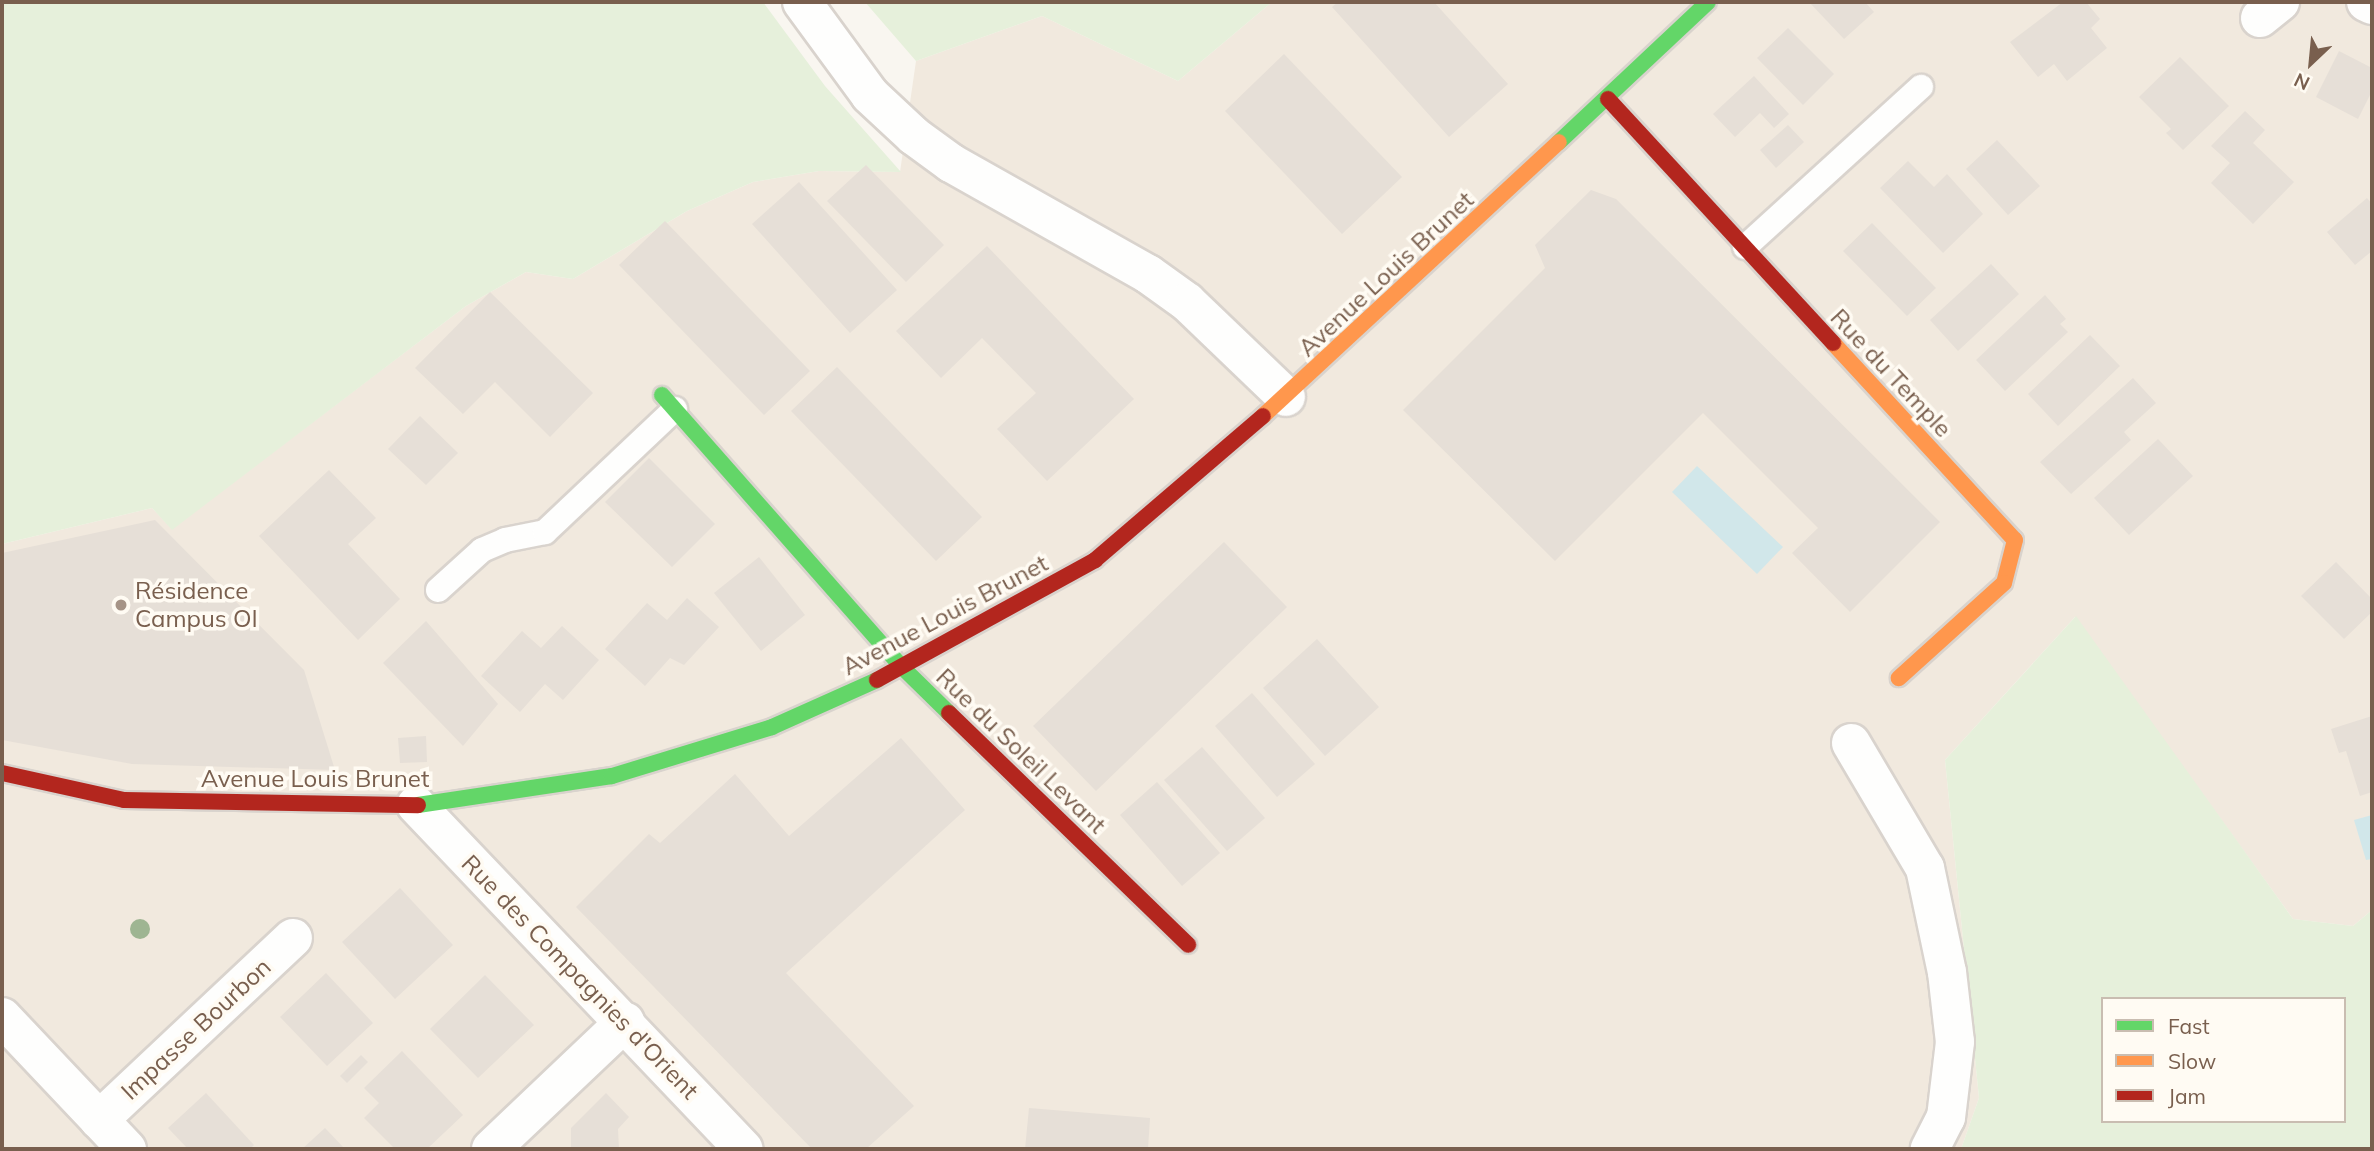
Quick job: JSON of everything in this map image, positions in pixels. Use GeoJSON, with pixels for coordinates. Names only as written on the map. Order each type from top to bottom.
{"type":"FeatureCollection","features":[{"type":"Feature","properties":{"kind":"street"},"geometry":{"type":"LineString","coordinates":[[802,2],[870,95],[914,136],[951,163],[1148,274],[1187,302],[1286,397]]}},
{"type":"Feature","properties":{"kind":"street","name":"Avenue Louis Brunet"},"geometry":{"type":"LineString","coordinates":[[2,773],[124,800],[416,805],[612,776],[772,727],[903,668],[1095,560],[1286,397],[1608,99],[1708,2]]}},
{"type":"Feature","properties":{"kind":"street"},"geometry":{"type":"LineString","coordinates":[[2366,2],[2372,5]]}},
{"type":"Feature","properties":{"kind":"street","name":"Rue du Temple"},"geometry":{"type":"LineString","coordinates":[[1608,99],[2015,540],[2004,583],[1899,678]]}},
{"type":"Feature","properties":{"kind":"street","name":"Rue du Soleil Levant"},"geometry":{"type":"LineString","coordinates":[[669,402],[903,668],[1188,946]]}},
{"type":"Feature","properties":{"kind":"street"},"geometry":{"type":"LineString","coordinates":[[1851,743],[1925,868],[1947,972],[1955,1042],[1946,1116],[1930,1149]]}},
{"type":"Feature","properties":{"kind":"street","name":"Rue des Compagnies d'Orient"},"geometry":{"type":"LineString","coordinates":[[416,805],[744,1149]]}},
{"type":"Feature","properties":{"kind":"street","name":"Impasse Bourbon"},"geometry":{"type":"LineString","coordinates":[[99,1120],[293,938]]}},
{"type":"Feature","properties":{"kind":"street"},"geometry":{"type":"LineString","coordinates":[[2,1017],[127,1149]]}},
{"type":"Feature","properties":{"kind":"street"},"geometry":{"type":"LineString","coordinates":[[491,1149],[625,1022]]}},
{"type":"Feature","properties":{"kind":"lane"},"geometry":{"type":"LineString","coordinates":[[1745,247],[1921,87]]}},
{"type":"Feature","properties":{"kind":"lane"},"geometry":{"type":"LineString","coordinates":[[438,590],[482,550],[505,540],[545,532],[669,402]]}},
{"type":"Feature","properties":{"kind":"shaded area"},"geometry":{"type":"Polygon","coordinates":[[[1272,2],[2372,2],[2372,910],[2353,926],[2293,919],[2075,617],[1945,760],[1979,1098],[1961,1149],[2,1149],[2,544],[152,508],[172,529],[466,306],[526,272],[573,279],[687,211],[753,182],[819,171],[900,172],[916,61],[1042,16],[1178,81],[1272,2]]]}},
{"type":"Feature","properties":{"kind":"shaded area"},"geometry":{"type":"Polygon","coordinates":[[[1697,466],[1783,547],[1757,574],[1672,492],[1697,466]]]}},
{"type":"Feature","properties":{"kind":"shaded area"},"geometry":{"type":"Polygon","coordinates":[[[2372,815],[2372,859],[2366,860],[2354,820],[2372,815]]]}},
{"type":"Feature","properties":{"kind":"green space"},"geometry":{"type":"Polygon","coordinates":[[[2,2],[763,2],[825,86],[901,172],[819,171],[753,182],[687,211],[573,279],[526,272],[466,306],[172,530],[152,508],[2,544],[2,2]]]}},
{"type":"Feature","properties":{"kind":"green space"},"geometry":{"type":"Polygon","coordinates":[[[865,2],[1272,2],[1178,81],[1042,16],[916,61],[865,2]]]}},
{"type":"Feature","properties":{"kind":"green space"},"geometry":{"type":"Polygon","coordinates":[[[2076,616],[2293,919],[2353,926],[2372,910],[2372,1149],[1961,1149],[1979,1098],[1945,760],[2076,616]]]}},
{"type":"Feature","properties":{"kind":"building"},"geometry":{"type":"Polygon","coordinates":[[[1338,2],[1434,2],[1508,84],[1449,137],[1332,7],[1338,2]]]}},
{"type":"Feature","properties":{"kind":"building"},"geometry":{"type":"Polygon","coordinates":[[[1809,2],[1865,2],[1874,12],[1844,39],[1809,2]]]}},
{"type":"Feature","properties":{"kind":"building"},"geometry":{"type":"Polygon","coordinates":[[[2063,2],[2086,2],[2100,19],[2091,28],[2107,48],[2067,81],[2054,64],[2038,77],[2010,42],[2063,2]]]}},
{"type":"Feature","properties":{"kind":"building"},"geometry":{"type":"Polygon","coordinates":[[[1788,28],[1834,74],[1803,105],[1757,58],[1788,28]]]}},
{"type":"Feature","properties":{"kind":"building"},"geometry":{"type":"Polygon","coordinates":[[[2339,51],[2372,68],[2372,91],[2358,119],[2316,97],[2339,51]]]}},
{"type":"Feature","properties":{"kind":"building"},"geometry":{"type":"Polygon","coordinates":[[[1284,54],[1402,177],[1342,234],[1225,111],[1284,54]]]}},
{"type":"Feature","properties":{"kind":"building"},"geometry":{"type":"Polygon","coordinates":[[[2180,57],[2229,106],[2183,150],[2166,133],[2171,129],[2139,97],[2180,57]]]}},
{"type":"Feature","properties":{"kind":"building"},"geometry":{"type":"Polygon","coordinates":[[[1754,76],[1789,114],[1774,128],[1760,113],[1735,137],[1713,114],[1754,76]]]}},
{"type":"Feature","properties":{"kind":"building"},"geometry":{"type":"Polygon","coordinates":[[[2245,111],[2265,130],[2253,143],[2294,182],[2253,224],[2211,183],[2230,163],[2211,146],[2245,111]]]}},
{"type":"Feature","properties":{"kind":"building"},"geometry":{"type":"Polygon","coordinates":[[[1788,125],[1804,142],[1776,168],[1760,150],[1788,125]]]}},
{"type":"Feature","properties":{"kind":"building"},"geometry":{"type":"Polygon","coordinates":[[[1997,140],[2040,186],[2008,215],[1966,169],[1997,140]]]}},
{"type":"Feature","properties":{"kind":"building"},"geometry":{"type":"Polygon","coordinates":[[[1908,161],[1934,187],[1947,174],[1983,214],[1943,253],[1880,188],[1908,161]]]}},
{"type":"Feature","properties":{"kind":"building"},"geometry":{"type":"Polygon","coordinates":[[[866,165],[944,245],[906,282],[827,201],[866,165]]]}},
{"type":"Feature","properties":{"kind":"building"},"geometry":{"type":"Polygon","coordinates":[[[799,182],[897,290],[850,333],[752,224],[799,182]]]}},
{"type":"Feature","properties":{"kind":"building"},"geometry":{"type":"Polygon","coordinates":[[[1591,190],[1616,199],[1940,522],[1850,612],[1792,553],[1818,528],[1703,413],[1555,561],[1403,410],[1545,268],[1535,245],[1591,190]]]}},
{"type":"Feature","properties":{"kind":"building"},"geometry":{"type":"Polygon","coordinates":[[[2367,198],[2372,204],[2372,251],[2355,265],[2327,232],[2367,198]]]}},
{"type":"Feature","properties":{"kind":"building"},"geometry":{"type":"Polygon","coordinates":[[[665,221],[810,371],[764,415],[619,265],[665,221]]]}},
{"type":"Feature","properties":{"kind":"building"},"geometry":{"type":"Polygon","coordinates":[[[1872,223],[1936,288],[1907,316],[1843,251],[1872,223]]]}},
{"type":"Feature","properties":{"kind":"building"},"geometry":{"type":"Polygon","coordinates":[[[987,246],[1134,399],[1047,481],[997,429],[1036,393],[982,338],[941,378],[896,331],[987,246]]]}},
{"type":"Feature","properties":{"kind":"building"},"geometry":{"type":"Polygon","coordinates":[[[1991,264],[2019,294],[1958,351],[1930,320],[1991,264]]]}},
{"type":"Feature","properties":{"kind":"building"},"geometry":{"type":"Polygon","coordinates":[[[490,292],[593,393],[550,437],[495,382],[463,414],[415,368],[490,292]]]}},
{"type":"Feature","properties":{"kind":"building"},"geometry":{"type":"Polygon","coordinates":[[[2045,295],[2066,319],[2060,324],[2068,332],[2005,391],[1976,360],[2045,295]]]}},
{"type":"Feature","properties":{"kind":"building"},"geometry":{"type":"Polygon","coordinates":[[[2090,335],[2120,366],[2058,426],[2028,394],[2090,335]]]}},
{"type":"Feature","properties":{"kind":"building"},"geometry":{"type":"Polygon","coordinates":[[[837,367],[982,517],[936,561],[791,411],[837,367]]]}},
{"type":"Feature","properties":{"kind":"building"},"geometry":{"type":"Polygon","coordinates":[[[2133,378],[2156,403],[2124,432],[2131,440],[2071,494],[2040,462],[2133,378]]]}},
{"type":"Feature","properties":{"kind":"building"},"geometry":{"type":"Polygon","coordinates":[[[420,416],[458,453],[426,485],[388,449],[420,416]]]}},
{"type":"Feature","properties":{"kind":"building"},"geometry":{"type":"Polygon","coordinates":[[[2158,439],[2193,476],[2129,535],[2094,498],[2158,439]]]}},
{"type":"Feature","properties":{"kind":"building"},"geometry":{"type":"Polygon","coordinates":[[[649,458],[715,524],[672,567],[605,502],[649,458]]]}},
{"type":"Feature","properties":{"kind":"building"},"geometry":{"type":"Polygon","coordinates":[[[329,470],[376,518],[348,544],[400,599],[358,640],[259,536],[329,470]]]}},
{"type":"Feature","properties":{"kind":"building","name":"Résidence Campus OI"},"geometry":{"type":"Polygon","coordinates":[[[155,520],[304,670],[335,770],[132,764],[2,740],[2,553],[155,520]]]}},
{"type":"Feature","properties":{"kind":"building"},"geometry":{"type":"Polygon","coordinates":[[[1224,542],[1287,607],[1096,791],[1033,726],[1224,542]]]}},
{"type":"Feature","properties":{"kind":"building"},"geometry":{"type":"Polygon","coordinates":[[[759,557],[805,615],[761,651],[714,593],[759,557]]]}},
{"type":"Feature","properties":{"kind":"building"},"geometry":{"type":"Polygon","coordinates":[[[2336,562],[2372,599],[2372,612],[2344,639],[2301,596],[2336,562]]]}},
{"type":"Feature","properties":{"kind":"building"},"geometry":{"type":"Polygon","coordinates":[[[687,598],[719,627],[684,665],[670,658],[645,686],[605,649],[647,603],[667,620],[687,598]]]}},
{"type":"Feature","properties":{"kind":"building"},"geometry":{"type":"Polygon","coordinates":[[[426,621],[498,704],[463,746],[383,663],[426,621]]]}},
{"type":"Feature","properties":{"kind":"building"},"geometry":{"type":"Polygon","coordinates":[[[562,626],[599,660],[563,700],[545,684],[520,712],[481,676],[522,631],[541,648],[562,626]]]}},
{"type":"Feature","properties":{"kind":"building"},"geometry":{"type":"Polygon","coordinates":[[[1317,639],[1379,707],[1325,756],[1263,688],[1317,639]]]}},
{"type":"Feature","properties":{"kind":"building"},"geometry":{"type":"Polygon","coordinates":[[[1252,693],[1315,764],[1277,797],[1215,726],[1252,693]]]}},
{"type":"Feature","properties":{"kind":"building"},"geometry":{"type":"Polygon","coordinates":[[[2372,716],[2372,792],[2360,796],[2346,751],[2339,753],[2331,729],[2372,716]]]}},
{"type":"Feature","properties":{"kind":"building"},"geometry":{"type":"Polygon","coordinates":[[[426,736],[427,762],[400,763],[398,738],[426,736]]]}},
{"type":"Feature","properties":{"kind":"building"},"geometry":{"type":"Polygon","coordinates":[[[901,738],[965,810],[786,973],[914,1106],[866,1149],[812,1149],[576,907],[649,834],[660,843],[735,774],[789,836],[901,738]]]}},
{"type":"Feature","properties":{"kind":"building"},"geometry":{"type":"Polygon","coordinates":[[[1202,747],[1265,818],[1227,851],[1164,780],[1202,747]]]}},
{"type":"Feature","properties":{"kind":"building"},"geometry":{"type":"Polygon","coordinates":[[[1157,782],[1220,853],[1182,886],[1120,815],[1157,782]]]}},
{"type":"Feature","properties":{"kind":"building"},"geometry":{"type":"Polygon","coordinates":[[[400,888],[453,945],[395,999],[342,942],[400,888]]]}},
{"type":"Feature","properties":{"kind":"building"},"geometry":{"type":"Polygon","coordinates":[[[326,973],[373,1023],[327,1066],[280,1017],[326,973]]]}},
{"type":"Feature","properties":{"kind":"building"},"geometry":{"type":"Polygon","coordinates":[[[485,975],[534,1025],[478,1078],[430,1029],[485,975]]]}},
{"type":"Feature","properties":{"kind":"building"},"geometry":{"type":"Polygon","coordinates":[[[402,1051],[463,1115],[427,1149],[395,1149],[364,1118],[379,1103],[364,1088],[402,1051]]]}},
{"type":"Feature","properties":{"kind":"building"},"geometry":{"type":"Polygon","coordinates":[[[361,1055],[368,1062],[347,1083],[340,1076],[361,1055]]]}},
{"type":"Feature","properties":{"kind":"building"},"geometry":{"type":"Polygon","coordinates":[[[206,1093],[254,1145],[250,1149],[188,1149],[168,1128],[206,1093]]]}},
{"type":"Feature","properties":{"kind":"building"},"geometry":{"type":"Polygon","coordinates":[[[606,1093],[629,1117],[618,1129],[619,1149],[571,1149],[571,1128],[606,1093]]]}},
{"type":"Feature","properties":{"kind":"building"},"geometry":{"type":"Polygon","coordinates":[[[1029,1108],[1150,1118],[1148,1149],[1025,1149],[1029,1108]]]}},
{"type":"Feature","properties":{"kind":"building"},"geometry":{"type":"Polygon","coordinates":[[[325,1128],[345,1149],[302,1149],[325,1128]]]}},
{"type":"Feature","properties":{"kind":"traffic: fast"},"geometry":{"type":"LineString","coordinates":[[1559,142],[1708,2]]}},
{"type":"Feature","properties":{"kind":"traffic: fast"},"geometry":{"type":"LineString","coordinates":[[662,395],[903,668],[949,713]]}},
{"type":"Feature","properties":{"kind":"traffic: fast"},"geometry":{"type":"LineString","coordinates":[[418,805],[612,776],[772,727],[877,680]]}},
{"type":"Feature","properties":{"kind":"traffic: slow"},"geometry":{"type":"LineString","coordinates":[[1263,416],[1559,142]]}},
{"type":"Feature","properties":{"kind":"traffic: slow"},"geometry":{"type":"LineString","coordinates":[[1833,343],[2015,540],[2004,583],[1899,678]]}},
{"type":"Feature","properties":{"kind":"traffic: jam"},"geometry":{"type":"LineString","coordinates":[[1608,99],[1833,343]]}},
{"type":"Feature","properties":{"kind":"traffic: jam"},"geometry":{"type":"LineString","coordinates":[[877,680],[1095,560],[1263,416]]}},
{"type":"Feature","properties":{"kind":"traffic: jam"},"geometry":{"type":"LineString","coordinates":[[949,713],[1188,945]]}},
{"type":"Feature","properties":{"kind":"traffic: jam"},"geometry":{"type":"LineString","coordinates":[[2,773],[124,800],[418,805]]}},
{"type":"Feature","properties":{"kind":"place","name":"Résidence Campus OI"},"geometry":{"type":"Point","coordinates":[121,605]}}]}
